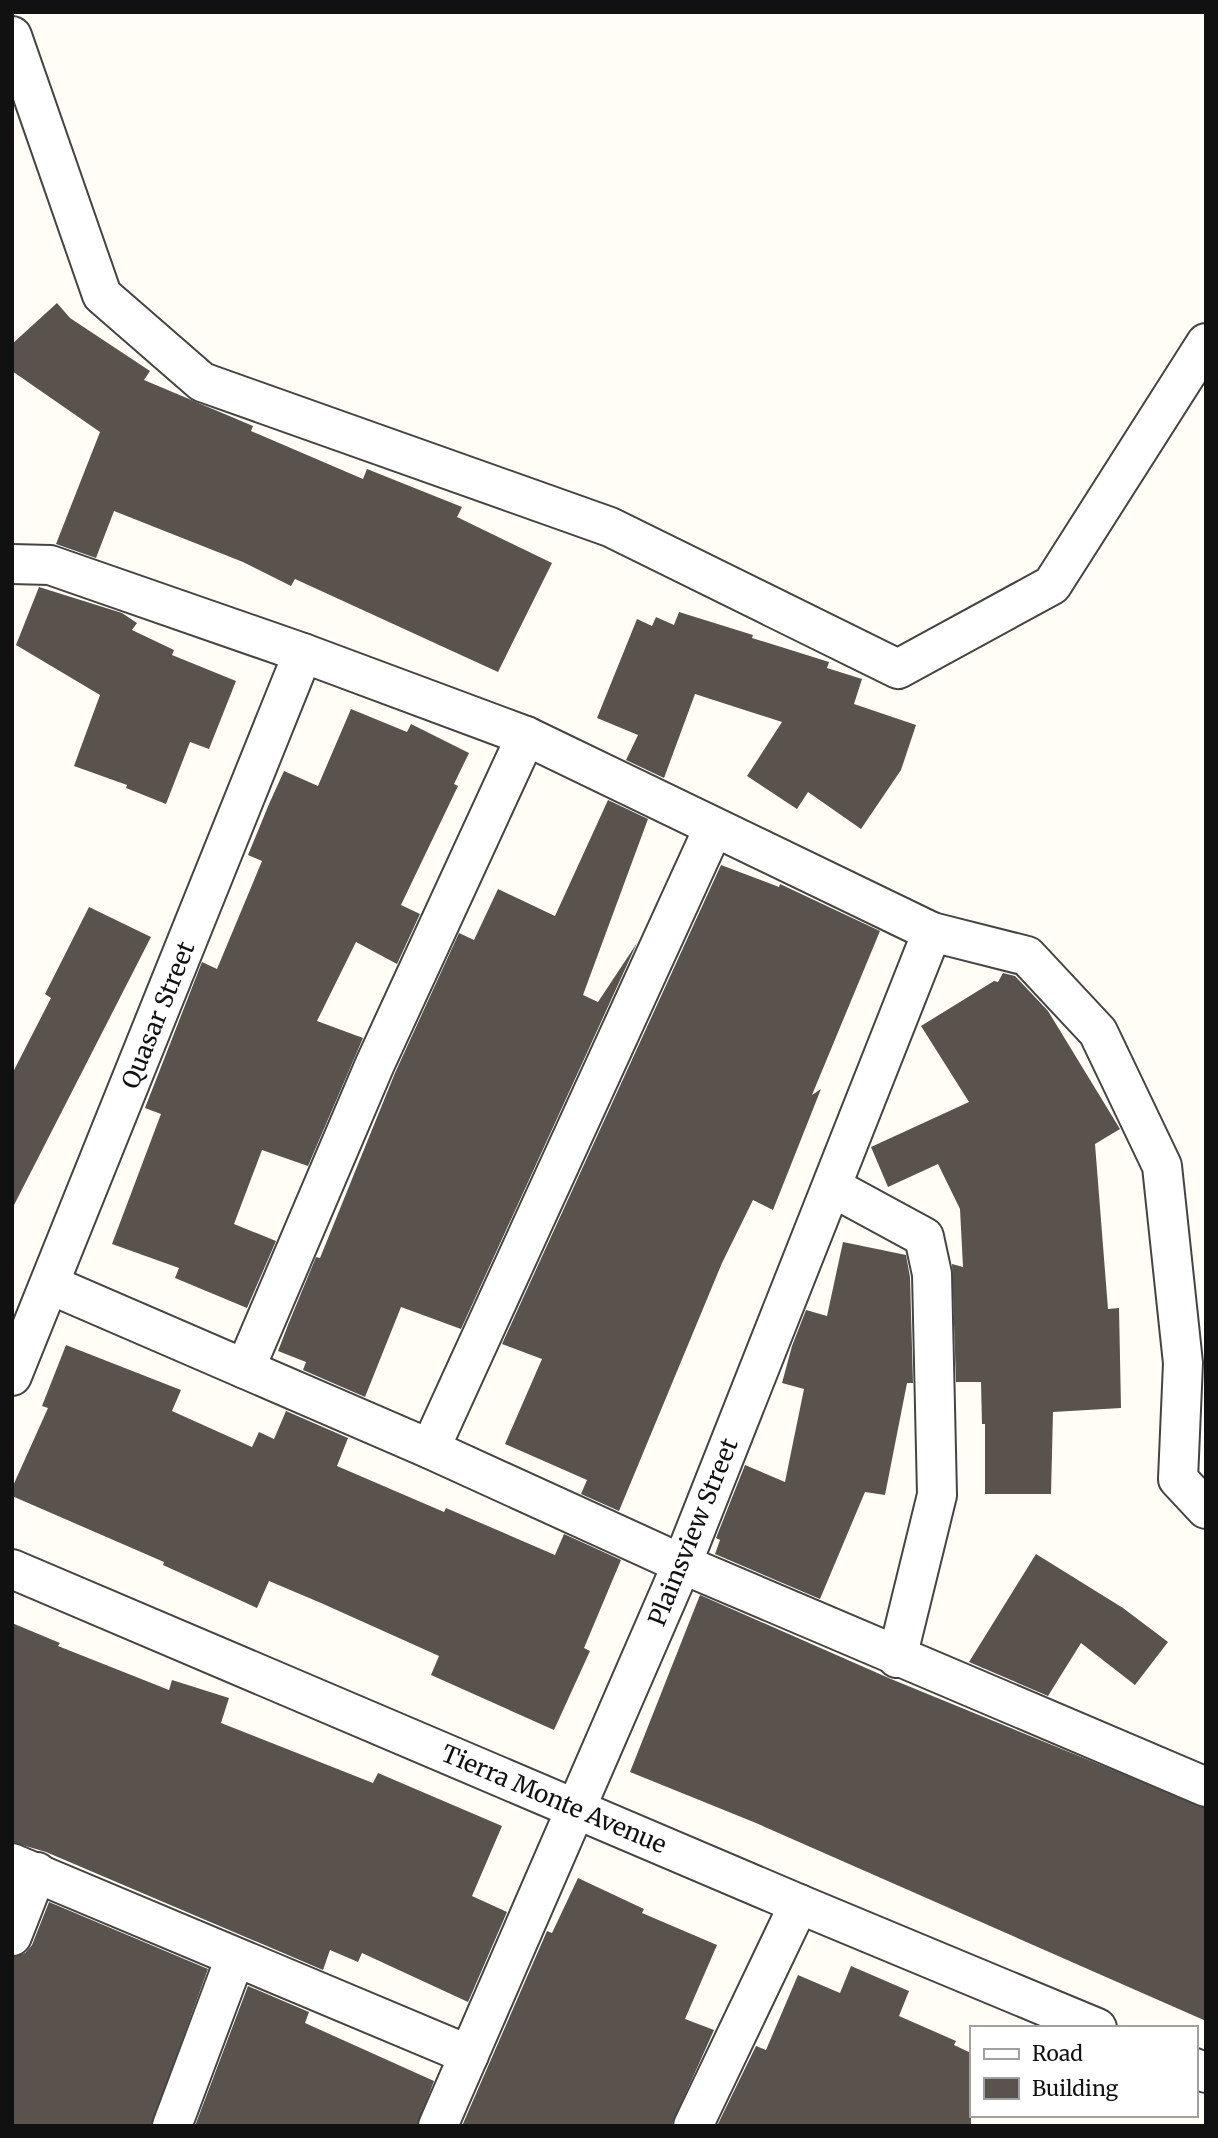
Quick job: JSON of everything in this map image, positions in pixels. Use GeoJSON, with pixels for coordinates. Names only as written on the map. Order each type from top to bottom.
{"type":"FeatureCollection","features":[{"type":"Feature","properties":{"kind":"street"},"geometry":{"type":"LineString","coordinates":[[12,17],[16,12]]}},
{"type":"Feature","properties":{"kind":"street"},"geometry":{"type":"LineString","coordinates":[[12,36],[102,295],[202,382],[610,527],[898,669],[1052,585],[1206,343]]}},
{"type":"Feature","properties":{"kind":"street"},"geometry":{"type":"LineString","coordinates":[[12,564],[50,565],[303,653],[526,736],[713,829],[932,932],[1027,956],[1098,1032],[1162,1166],[1183,1363],[1178,1479],[1206,1509]]}},
{"type":"Feature","properties":{"kind":"street","name":"Quasar Street"},"geometry":{"type":"LineString","coordinates":[[12,1376],[303,653]]}},
{"type":"Feature","properties":{"kind":"street"},"geometry":{"type":"LineString","coordinates":[[245,1369],[376,1064],[526,736]]}},
{"type":"Feature","properties":{"kind":"street"},"geometry":{"type":"LineString","coordinates":[[430,1449],[713,829]]}},
{"type":"Feature","properties":{"kind":"street","name":"Plainsview Street"},"geometry":{"type":"LineString","coordinates":[[438,2126],[578,1808],[681,1564],[932,932]]}},
{"type":"Feature","properties":{"kind":"street"},"geometry":{"type":"LineString","coordinates":[[831,1187],[924,1237],[932,1274],[937,1495],[897,1658]]}},
{"type":"Feature","properties":{"kind":"street"},"geometry":{"type":"LineString","coordinates":[[51,1284],[430,1449],[681,1564],[1206,1787]]}},
{"type":"Feature","properties":{"kind":"street","name":"Tierra Monte Avenue"},"geometry":{"type":"LineString","coordinates":[[12,1569],[1092,2026]]}},
{"type":"Feature","properties":{"kind":"street"},"geometry":{"type":"LineString","coordinates":[[12,1936],[24,1868],[469,2056]]}},
{"type":"Feature","properties":{"kind":"street"},"geometry":{"type":"LineString","coordinates":[[694,2126],[799,1904]]}},
{"type":"Feature","properties":{"kind":"street"},"geometry":{"type":"LineString","coordinates":[[172,2126],[235,1958]]}},
{"type":"Feature","properties":{"kind":"building"},"geometry":{"type":"Polygon","coordinates":[[[57,303],[70,318],[150,371],[144,380],[253,426],[251,431],[363,479],[367,469],[462,507],[457,517],[552,563],[498,672],[295,579],[291,586],[243,562],[114,511],[96,558],[56,544],[100,432],[12,371],[12,344],[57,303]]]}},
{"type":"Feature","properties":{"kind":"building"},"geometry":{"type":"Polygon","coordinates":[[[39,587],[122,613],[137,623],[132,630],[174,650],[172,655],[236,681],[209,749],[190,742],[166,804],[126,788],[127,785],[74,766],[100,695],[16,645],[39,587]]]}},
{"type":"Feature","properties":{"kind":"building"},"geometry":{"type":"Polygon","coordinates":[[[679,612],[829,662],[827,668],[862,679],[854,704],[916,725],[901,770],[861,829],[808,792],[797,809],[747,776],[782,722],[695,694],[664,778],[626,760],[638,735],[597,718],[637,619],[652,626],[656,617],[674,625],[679,612]]]}},
{"type":"Feature","properties":{"kind":"building"},"geometry":{"type":"Polygon","coordinates":[[[351,709],[407,732],[411,724],[469,753],[454,784],[458,786],[401,905],[420,914],[397,964],[356,942],[317,1021],[363,1038],[308,1166],[262,1150],[234,1224],[276,1241],[247,1308],[175,1278],[179,1268],[112,1244],[161,1114],[145,1108],[202,962],[217,969],[262,861],[248,855],[269,804],[284,771],[318,786],[351,709]]]}},
{"type":"Feature","properties":{"kind":"building"},"geometry":{"type":"Polygon","coordinates":[[[608,800],[648,819],[583,995],[598,1002],[637,943],[461,1329],[401,1307],[365,1397],[303,1370],[306,1362],[278,1351],[316,1257],[320,1258],[395,1073],[459,933],[474,940],[498,889],[555,916],[608,800]]]}},
{"type":"Feature","properties":{"kind":"building"},"geometry":{"type":"Polygon","coordinates":[[[721,865],[779,887],[780,884],[880,931],[812,1095],[821,1089],[773,1210],[753,1200],[722,1263],[619,1511],[581,1494],[587,1480],[505,1444],[542,1359],[502,1344],[721,865]]]}},
{"type":"Feature","properties":{"kind":"building"},"geometry":{"type":"Polygon","coordinates":[[[89,907],[151,937],[12,1209],[12,1074],[51,998],[45,994],[89,907]]]}},
{"type":"Feature","properties":{"kind":"building"},"geometry":{"type":"Polygon","coordinates":[[[1003,973],[1015,976],[1048,1011],[1120,1129],[1095,1144],[1108,1309],[1119,1308],[1121,1408],[1053,1412],[1051,1494],[985,1494],[985,1424],[982,1424],[981,1382],[956,1382],[952,1264],[963,1267],[960,1209],[938,1164],[888,1187],[871,1147],[969,1102],[921,1026],[994,981],[998,982],[1003,973]]]}},
{"type":"Feature","properties":{"kind":"building"},"geometry":{"type":"Polygon","coordinates":[[[843,1242],[906,1255],[910,1277],[913,1383],[907,1383],[885,1495],[865,1492],[820,1599],[715,1554],[720,1540],[716,1538],[745,1465],[785,1482],[804,1389],[782,1383],[806,1310],[827,1316],[843,1242]]]}},
{"type":"Feature","properties":{"kind":"building"},"geometry":{"type":"Polygon","coordinates":[[[66,1345],[181,1390],[172,1411],[252,1447],[259,1432],[274,1439],[286,1411],[348,1438],[337,1466],[444,1512],[446,1508],[555,1555],[564,1534],[621,1560],[584,1648],[590,1651],[554,1730],[431,1675],[439,1656],[321,1603],[269,1581],[257,1608],[163,1565],[164,1562],[12,1496],[12,1488],[48,1408],[42,1406],[66,1345]]]}},
{"type":"Feature","properties":{"kind":"building"},"geometry":{"type":"Polygon","coordinates":[[[1036,1554],[1123,1608],[1168,1642],[1135,1685],[1081,1643],[1048,1696],[969,1662],[1036,1554]]]}},
{"type":"Feature","properties":{"kind":"building"},"geometry":{"type":"Polygon","coordinates":[[[700,1595],[891,1679],[1206,1808],[1206,2021],[756,1823],[630,1772],[700,1595]]]}},
{"type":"Feature","properties":{"kind":"building"},"geometry":{"type":"Polygon","coordinates":[[[12,1623],[60,1643],[58,1646],[169,1690],[172,1680],[229,1698],[221,1723],[373,1783],[378,1773],[502,1826],[472,1896],[507,1912],[468,2002],[362,1953],[358,1962],[330,1950],[323,1970],[46,1852],[12,1842],[12,1623]]]}},
{"type":"Feature","properties":{"kind":"building"},"geometry":{"type":"Polygon","coordinates":[[[578,1878],[644,1909],[642,1913],[717,1945],[685,2019],[714,2030],[671,2126],[462,2126],[547,1931],[552,1933],[578,1878]]]}},
{"type":"Feature","properties":{"kind":"building"},"geometry":{"type":"Polygon","coordinates":[[[49,1902],[208,1969],[151,2126],[12,2126],[12,1957],[25,1953],[32,1945],[49,1902]]]}},
{"type":"Feature","properties":{"kind":"building"},"geometry":{"type":"Polygon","coordinates":[[[851,1966],[909,1991],[899,2016],[956,2041],[954,2045],[970,2053],[971,2126],[717,2126],[756,2046],[766,2050],[798,1975],[840,1993],[851,1966]]]}},
{"type":"Feature","properties":{"kind":"building"},"geometry":{"type":"Polygon","coordinates":[[[248,1986],[309,2012],[305,2023],[434,2081],[417,2126],[195,2126],[248,1986]]]}}]}
